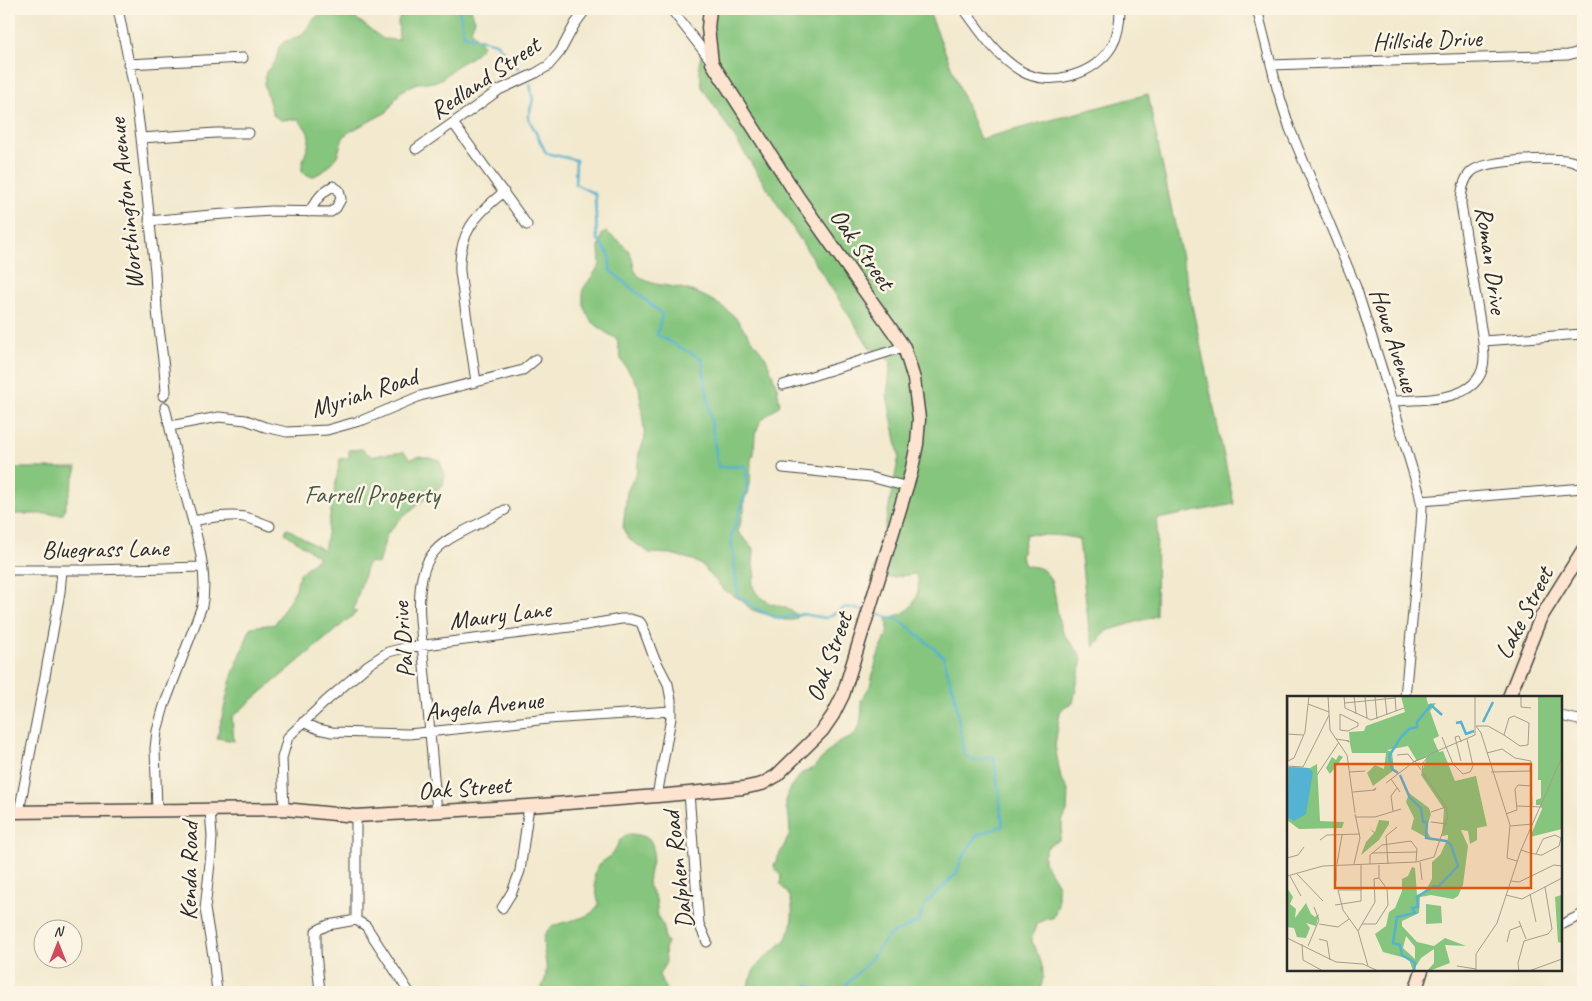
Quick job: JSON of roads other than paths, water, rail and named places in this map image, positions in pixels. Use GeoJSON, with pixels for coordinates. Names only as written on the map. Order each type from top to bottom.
{"type":"FeatureCollection","features":[{"type":"Feature","properties":{"kind":"street","name":"Worthington Avenue"},"geometry":{"type":"LineString","coordinates":[[118,9],[141,138],[166,391],[163,396]]}},
{"type":"Feature","properties":{"kind":"street","name":"Redland Street"},"geometry":{"type":"LineString","coordinates":[[416,149],[499,90],[548,66],[560,52],[575,24],[586,9]]}},
{"type":"Feature","properties":{"kind":"street"},"geometry":{"type":"LineString","coordinates":[[671,9],[712,62]]}},
{"type":"Feature","properties":{"kind":"street","name":"Oak Street"},"geometry":{"type":"LineString","coordinates":[[12,812],[284,809],[356,816],[529,806],[743,788],[762,784],[776,776],[822,731],[833,715],[842,695],[908,487],[917,444],[919,419],[914,379],[904,347],[798,197],[712,62],[708,28],[710,9]]}},
{"type":"Feature","properties":{"kind":"street"},"geometry":{"type":"LineString","coordinates":[[964,9],[992,46],[1011,63],[1022,71],[1034,76],[1054,78],[1079,73],[1093,66],[1104,56],[1116,38],[1120,24],[1120,9]]}},
{"type":"Feature","properties":{"kind":"street","name":"Howe Avenue"},"geometry":{"type":"LineString","coordinates":[[1257,9],[1271,66],[1290,129],[1356,287],[1421,501],[1421,525],[1405,696]]}},
{"type":"Feature","properties":{"kind":"street","name":"Hillside Drive"},"geometry":{"type":"LineString","coordinates":[[1271,66],[1568,55],[1583,51]]}},
{"type":"Feature","properties":{"kind":"street"},"geometry":{"type":"LineString","coordinates":[[128,64],[243,58]]}},
{"type":"Feature","properties":{"kind":"street"},"geometry":{"type":"LineString","coordinates":[[453,124],[527,225]]}},
{"type":"Feature","properties":{"kind":"street"},"geometry":{"type":"LineString","coordinates":[[141,138],[216,133],[250,133]]}},
{"type":"Feature","properties":{"kind":"street","name":"Roman Drive"},"geometry":{"type":"LineString","coordinates":[[1392,401],[1452,396],[1466,390],[1477,380],[1482,368],[1484,357],[1483,341],[1462,212],[1461,195],[1468,175],[1480,166],[1498,163],[1559,160],[1574,162],[1583,167]]}},
{"type":"Feature","properties":{"kind":"street"},"geometry":{"type":"LineString","coordinates":[[476,382],[460,272],[462,248],[467,231],[472,223],[487,206],[504,192]]}},
{"type":"Feature","properties":{"kind":"street"},"geometry":{"type":"LineString","coordinates":[[149,221],[274,211],[309,212]]}},
{"type":"Feature","properties":{"kind":"street"},"geometry":{"type":"LineString","coordinates":[[1483,341],[1583,334]]}},
{"type":"Feature","properties":{"kind":"street"},"geometry":{"type":"LineString","coordinates":[[783,385],[904,347]]}},
{"type":"Feature","properties":{"kind":"street","name":"Myriah Road"},"geometry":{"type":"LineString","coordinates":[[170,426],[219,417],[246,420],[287,432],[327,430],[362,420],[420,396],[524,370],[536,359]]}},
{"type":"Feature","properties":{"kind":"street"},"geometry":{"type":"LineString","coordinates":[[156,810],[154,748],[157,731],[164,706],[202,606],[204,588],[193,521],[165,407]]}},
{"type":"Feature","properties":{"kind":"street"},"geometry":{"type":"LineString","coordinates":[[783,468],[864,476],[908,487]]}},
{"type":"Feature","properties":{"kind":"street"},"geometry":{"type":"LineString","coordinates":[[1421,501],[1583,488]]}},
{"type":"Feature","properties":{"kind":"street","name":"Pal Drive"},"geometry":{"type":"LineString","coordinates":[[437,812],[420,620],[419,588],[423,571],[430,557],[438,548],[451,538],[505,510]]}},
{"type":"Feature","properties":{"kind":"street"},"geometry":{"type":"LineString","coordinates":[[193,521],[237,516],[256,520],[270,526]]}},
{"type":"Feature","properties":{"kind":"street","name":"Lake Street"},"geometry":{"type":"LineString","coordinates":[[1509,696],[1540,619],[1583,550]]}},
{"type":"Feature","properties":{"kind":"street","name":"Bluegrass Lane"},"geometry":{"type":"LineString","coordinates":[[9,570],[202,567]]}},
{"type":"Feature","properties":{"kind":"street"},"geometry":{"type":"LineString","coordinates":[[9,863],[12,812],[44,682],[60,592],[62,570]]}},
{"type":"Feature","properties":{"kind":"street","name":"Maury Lane"},"geometry":{"type":"LineString","coordinates":[[284,809],[282,766],[283,751],[288,737],[368,665],[383,654],[392,650],[423,645],[621,619],[640,622],[650,650],[668,684],[671,711],[657,796]]}},
{"type":"Feature","properties":{"kind":"street","name":"Angela Avenue"},"geometry":{"type":"LineString","coordinates":[[303,722],[318,729],[332,732],[398,734],[548,719],[671,711]]}},
{"type":"Feature","properties":{"kind":"street"},"geometry":{"type":"LineString","coordinates":[[1562,716],[1583,721]]}},
{"type":"Feature","properties":{"kind":"street","name":"Dalphen Road"},"geometry":{"type":"LineString","coordinates":[[689,793],[699,924],[707,942]]}},
{"type":"Feature","properties":{"kind":"street"},"geometry":{"type":"LineString","coordinates":[[502,908],[512,892],[520,871],[529,806]]}},
{"type":"Feature","properties":{"kind":"street","name":"Kenda Road"},"geometry":{"type":"LineString","coordinates":[[210,810],[212,836],[205,909],[217,992]]}},
{"type":"Feature","properties":{"kind":"street"},"geometry":{"type":"LineString","coordinates":[[356,816],[356,920]]}},
{"type":"Feature","properties":{"kind":"street"},"geometry":{"type":"LineString","coordinates":[[1562,924],[1583,914]]}},
{"type":"Feature","properties":{"kind":"street"},"geometry":{"type":"LineString","coordinates":[[320,992],[316,931],[328,926],[356,920],[366,926],[409,992]]}},
{"type":"Feature","properties":{"kind":"street"},"geometry":{"type":"LineString","coordinates":[[1415,992],[1422,971]]}},
{"type":"Feature","properties":{"kind":"waterway"},"geometry":{"type":"LineString","coordinates":[[459,9],[464,35],[496,43],[518,68]]}},
{"type":"Feature","properties":{"kind":"waterway"},"geometry":{"type":"LineString","coordinates":[[530,84],[533,100],[528,117],[546,153],[576,160],[575,184],[595,194],[597,239],[610,256],[610,270],[662,314],[657,335],[702,359],[718,467],[746,466],[747,491],[731,537],[738,596],[759,610],[779,619],[802,614],[826,618],[846,607],[866,611]]}},
{"type":"Feature","properties":{"kind":"waterway"},"geometry":{"type":"LineString","coordinates":[[839,992],[870,960],[889,935],[919,922],[924,905],[957,873],[961,860],[977,835],[1003,826],[994,757],[974,761],[964,754],[955,696],[943,656],[900,620],[873,613]]}},
{"type":"Feature","properties":{"kind":"waterway"},"geometry":{"type":"LineString","coordinates":[[799,992],[807,985],[823,992]]}},
{"type":"Feature","properties":{"kind":"park label","name":"Farrell Property"},"geometry":{"type":"Point","coordinates":[372,495]}}]}
